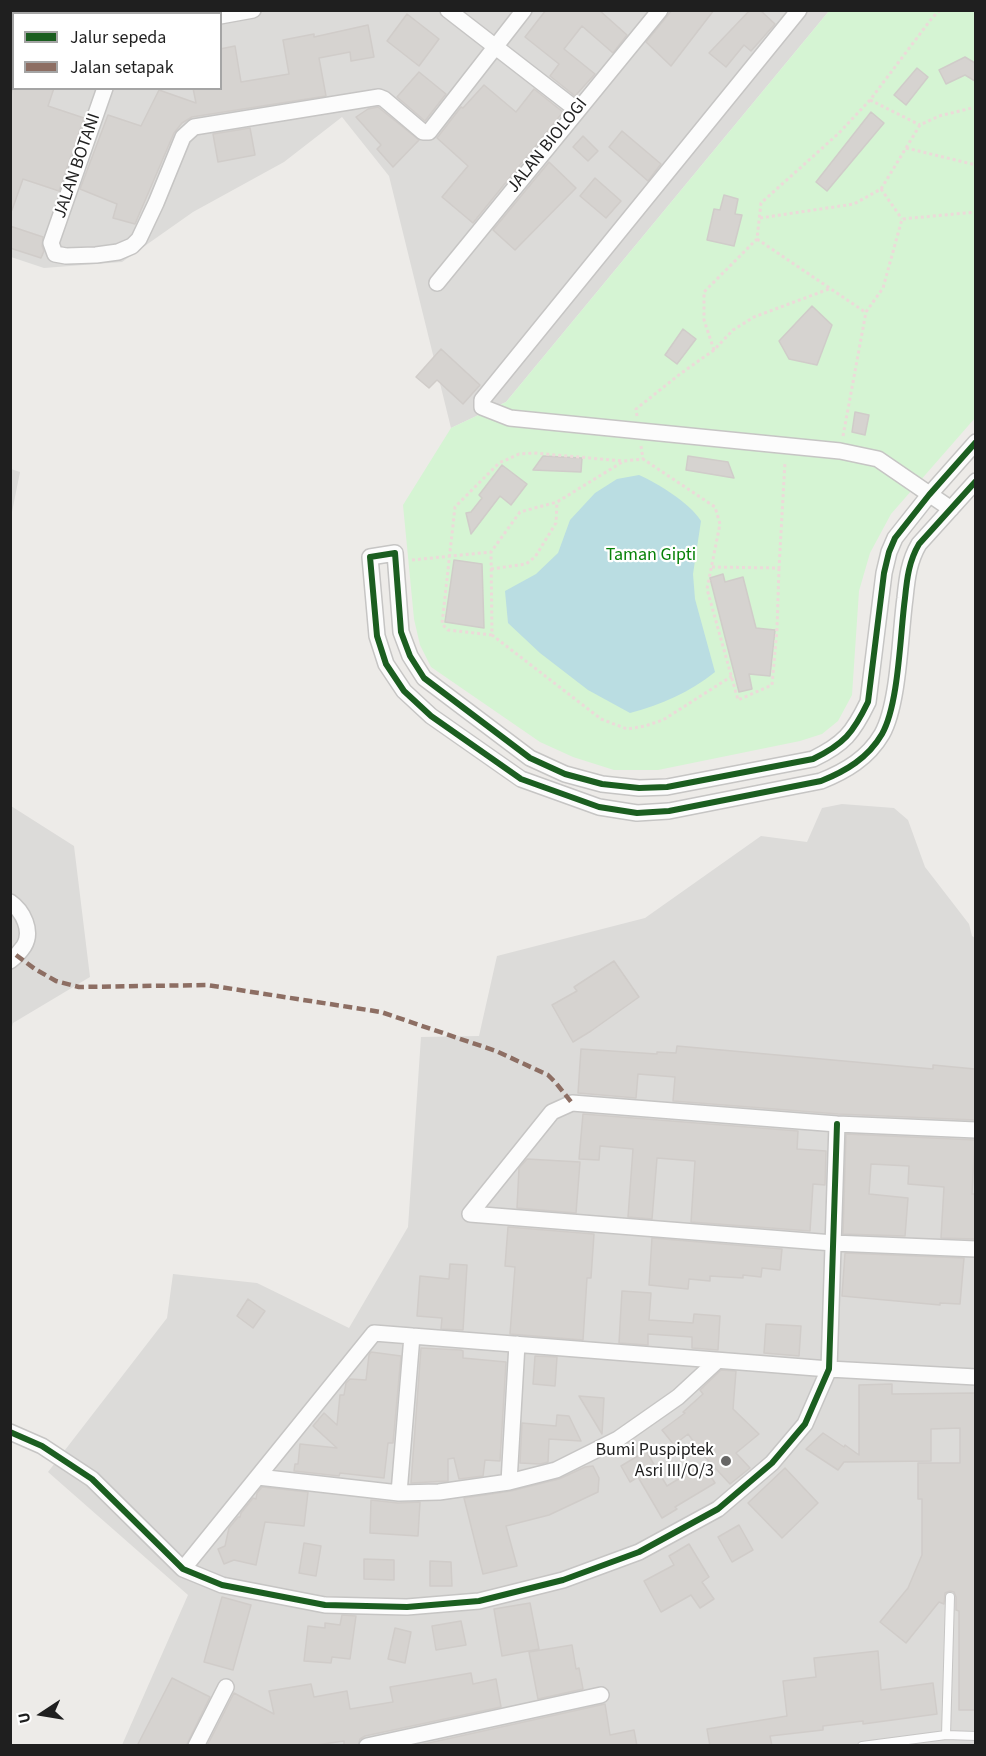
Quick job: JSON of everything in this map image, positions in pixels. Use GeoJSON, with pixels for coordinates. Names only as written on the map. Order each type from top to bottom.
{"type":"FeatureCollection","features":[{"type":"Feature","properties":{"kind":"street"},"geometry":{"type":"LineString","coordinates":[[222,16],[253,10]]}},
{"type":"Feature","properties":{"kind":"street"},"geometry":{"type":"LineString","coordinates":[[448,10],[578,110]]}},
{"type":"Feature","properties":{"kind":"street"},"geometry":{"type":"LineString","coordinates":[[495,46],[524,10]]}},
{"type":"Feature","properties":{"kind":"street","name":"JALAN BIOLOGI"},"geometry":{"type":"LineString","coordinates":[[437,282],[660,10]]}},
{"type":"Feature","properties":{"kind":"street"},"geometry":{"type":"LineString","coordinates":[[794,12],[482,400],[482,407],[510,418],[840,451],[878,459],[951,509]]}},
{"type":"Feature","properties":{"kind":"street","name":"JALAN BOTANI"},"geometry":{"type":"LineString","coordinates":[[104,90],[51,243],[55,254],[66,256],[107,254],[132,246],[139,239],[156,204],[183,137],[194,127],[379,97],[426,132],[430,131],[495,46]]}},
{"type":"Feature","properties":{"kind":"street"},"geometry":{"type":"LineString","coordinates":[[975,442],[895,538],[884,573],[868,702],[849,735],[834,749],[813,759],[667,787],[630,787],[602,784],[565,774],[530,758],[424,678],[410,656],[401,632],[395,554],[370,557],[377,636],[386,664],[404,691],[430,716],[521,779],[599,807],[637,813],[669,811],[821,781],[844,772],[865,755],[882,734],[892,705],[905,591],[912,556],[919,544],[975,481]]}},
{"type":"Feature","properties":{"kind":"street"},"geometry":{"type":"LineString","coordinates":[[10,902],[16,906],[26,921],[28,936],[24,946],[10,962]]}},
{"type":"Feature","properties":{"kind":"street"},"geometry":{"type":"LineString","coordinates":[[975,1131],[837,1124],[572,1103],[552,1112],[470,1214],[833,1243],[975,1249]]}},
{"type":"Feature","properties":{"kind":"street"},"geometry":{"type":"LineString","coordinates":[[10,1432],[42,1446],[92,1479],[183,1569],[222,1585],[325,1605],[406,1607],[479,1601],[563,1580],[639,1552],[718,1509],[772,1463],[805,1424],[829,1369],[837,1124]]}},
{"type":"Feature","properties":{"kind":"street"},"geometry":{"type":"LineString","coordinates":[[183,1569],[374,1333],[829,1369],[975,1377]]}},
{"type":"Feature","properties":{"kind":"street"},"geometry":{"type":"LineString","coordinates":[[399,1493],[412,1336]]}},
{"type":"Feature","properties":{"kind":"street"},"geometry":{"type":"LineString","coordinates":[[509,1482],[517,1344]]}},
{"type":"Feature","properties":{"kind":"street"},"geometry":{"type":"LineString","coordinates":[[258,1477],[399,1493],[439,1492],[509,1482],[556,1470],[618,1439],[678,1397],[717,1360]]}},
{"type":"Feature","properties":{"kind":"street"},"geometry":{"type":"LineString","coordinates":[[196,1746],[226,1687]]}},
{"type":"Feature","properties":{"kind":"street"},"geometry":{"type":"LineString","coordinates":[[367,1746],[602,1695]]}},
{"type":"Feature","properties":{"kind":"lane"},"geometry":{"type":"LineString","coordinates":[[946,1735],[950,1597]]}},
{"type":"Feature","properties":{"kind":"lane"},"geometry":{"type":"LineString","coordinates":[[862,1746],[946,1735],[975,1736]]}},
{"type":"Feature","properties":{"kind":"path"},"geometry":{"type":"LineString","coordinates":[[714,350],[704,320],[704,292],[757,239],[761,203],[839,133],[870,100],[940,10]]}},
{"type":"Feature","properties":{"kind":"path"},"geometry":{"type":"LineString","coordinates":[[870,100],[920,125]]}},
{"type":"Feature","properties":{"kind":"path"},"geometry":{"type":"LineString","coordinates":[[759,218],[854,204],[881,189],[920,125],[939,116],[975,107]]}},
{"type":"Feature","properties":{"kind":"path"},"geometry":{"type":"LineString","coordinates":[[906,148],[975,165]]}},
{"type":"Feature","properties":{"kind":"path"},"geometry":{"type":"LineString","coordinates":[[881,189],[902,219]]}},
{"type":"Feature","properties":{"kind":"path"},"geometry":{"type":"LineString","coordinates":[[902,219],[975,212]]}},
{"type":"Feature","properties":{"kind":"path"},"geometry":{"type":"LineString","coordinates":[[840,451],[866,312],[883,288],[902,219]]}},
{"type":"Feature","properties":{"kind":"path"},"geometry":{"type":"LineString","coordinates":[[757,239],[866,312]]}},
{"type":"Feature","properties":{"kind":"path"},"geometry":{"type":"LineString","coordinates":[[643,459],[636,409],[714,350],[733,330],[754,317],[830,289]]}},
{"type":"Feature","properties":{"kind":"path"},"geometry":{"type":"LineString","coordinates":[[732,676],[663,720],[627,729],[601,719],[492,635],[448,630],[442,624],[455,507],[499,463],[519,454],[534,453],[624,461],[643,459],[715,507],[720,524],[707,589],[732,676],[738,700],[772,685],[786,446]]}},
{"type":"Feature","properties":{"kind":"path"},"geometry":{"type":"LineString","coordinates":[[492,635],[491,552],[520,513],[557,502],[624,461]]}},
{"type":"Feature","properties":{"kind":"path"},"geometry":{"type":"LineString","coordinates":[[491,569],[526,564],[535,557],[556,523],[557,502]]}},
{"type":"Feature","properties":{"kind":"path"},"geometry":{"type":"LineString","coordinates":[[396,561],[491,552]]}},
{"type":"Feature","properties":{"kind":"path"},"geometry":{"type":"LineString","coordinates":[[711,567],[779,568]]}},
{"type":"Feature","properties":{"kind":"shaded area"},"geometry":{"type":"Polygon","coordinates":[[[11,11],[829,11],[506,402],[451,428],[389,176],[342,117],[284,162],[193,212],[122,262],[44,268],[11,257],[11,11]]]}},
{"type":"Feature","properties":{"kind":"shaded area"},"geometry":{"type":"Polygon","coordinates":[[[10,469],[20,472],[11,517],[10,469]]]}},
{"type":"Feature","properties":{"kind":"shaded area"},"geometry":{"type":"Polygon","coordinates":[[[842,804],[894,808],[908,820],[925,867],[969,924],[972,936],[975,938],[975,1745],[122,1745],[188,1595],[48,1472],[167,1318],[173,1274],[257,1283],[349,1328],[408,1227],[421,1037],[479,1036],[497,956],[645,918],[761,836],[807,842],[822,808],[842,804]]]}},
{"type":"Feature","properties":{"kind":"shaded area"},"geometry":{"type":"Polygon","coordinates":[[[11,806],[74,846],[90,977],[13,1023],[11,1031],[11,806]]]}},
{"type":"Feature","properties":{"kind":"green space","name":"Taman Gipti"},"geometry":{"type":"Polygon","coordinates":[[[829,11],[975,11],[975,418],[891,514],[870,553],[859,591],[852,695],[838,721],[822,734],[800,741],[658,770],[614,770],[573,757],[540,742],[431,667],[420,645],[414,619],[403,505],[451,428],[506,402],[829,11]]]}},
{"type":"Feature","properties":{"kind":"water"},"geometry":{"type":"Polygon","coordinates":[[[639,475],[673,495],[689,507],[701,521],[693,574],[695,599],[715,672],[696,686],[675,697],[630,713],[588,690],[540,653],[508,623],[505,591],[536,574],[558,553],[570,520],[595,493],[617,479],[639,475]]]}},
{"type":"Feature","properties":{"kind":"building"},"geometry":{"type":"Polygon","coordinates":[[[546,10],[599,10],[627,35],[613,53],[582,26],[564,49],[595,74],[575,96],[550,76],[559,64],[525,37],[546,10]]]}},
{"type":"Feature","properties":{"kind":"building"},"geometry":{"type":"Polygon","coordinates":[[[672,10],[714,10],[671,66],[646,42],[672,10]]]}},
{"type":"Feature","properties":{"kind":"building"},"geometry":{"type":"Polygon","coordinates":[[[750,10],[760,10],[775,24],[751,51],[744,45],[726,67],[709,53],[750,10]]]}},
{"type":"Feature","properties":{"kind":"building"},"geometry":{"type":"Polygon","coordinates":[[[407,14],[439,39],[419,66],[387,41],[407,14]]]}},
{"type":"Feature","properties":{"kind":"building"},"geometry":{"type":"Polygon","coordinates":[[[368,25],[374,57],[351,61],[350,52],[319,58],[326,96],[192,117],[182,123],[174,133],[135,224],[113,218],[117,204],[80,189],[108,115],[141,126],[159,90],[196,103],[193,90],[222,90],[222,49],[235,46],[241,82],[289,74],[283,40],[314,34],[314,37],[368,25]]]}},
{"type":"Feature","properties":{"kind":"building"},"geometry":{"type":"Polygon","coordinates":[[[965,57],[975,63],[975,81],[965,75],[946,84],[939,70],[965,57]]]}},
{"type":"Feature","properties":{"kind":"building"},"geometry":{"type":"Polygon","coordinates":[[[917,68],[928,77],[906,105],[894,95],[917,68]]]}},
{"type":"Feature","properties":{"kind":"building"},"geometry":{"type":"Polygon","coordinates":[[[419,72],[446,94],[425,121],[397,97],[419,72]]]}},
{"type":"Feature","properties":{"kind":"building"},"geometry":{"type":"Polygon","coordinates":[[[484,85],[516,112],[534,89],[563,112],[473,223],[442,197],[468,166],[437,138],[461,107],[463,108],[484,85]]]}},
{"type":"Feature","properties":{"kind":"building"},"geometry":{"type":"Polygon","coordinates":[[[12,90],[53,90],[48,106],[84,118],[59,191],[23,179],[12,210],[10,209],[10,98],[12,90]]]}},
{"type":"Feature","properties":{"kind":"building"},"geometry":{"type":"Polygon","coordinates":[[[378,107],[419,140],[393,167],[377,149],[381,145],[356,117],[368,109],[378,107]]]}},
{"type":"Feature","properties":{"kind":"building"},"geometry":{"type":"Polygon","coordinates":[[[871,112],[884,123],[827,191],[816,182],[871,112]]]}},
{"type":"Feature","properties":{"kind":"building"},"geometry":{"type":"Polygon","coordinates":[[[250,128],[255,155],[218,162],[213,134],[250,128]]]}},
{"type":"Feature","properties":{"kind":"building"},"geometry":{"type":"Polygon","coordinates":[[[622,131],[661,164],[648,181],[609,147],[622,131]]]}},
{"type":"Feature","properties":{"kind":"building"},"geometry":{"type":"Polygon","coordinates":[[[583,136],[598,151],[588,161],[573,147],[583,136]]]}},
{"type":"Feature","properties":{"kind":"building"},"geometry":{"type":"Polygon","coordinates":[[[549,162],[576,188],[515,250],[493,230],[549,162]]]}},
{"type":"Feature","properties":{"kind":"building"},"geometry":{"type":"Polygon","coordinates":[[[595,178],[621,201],[606,218],[580,196],[595,178]]]}},
{"type":"Feature","properties":{"kind":"building"},"geometry":{"type":"Polygon","coordinates":[[[724,195],[738,199],[735,214],[742,215],[734,246],[707,240],[714,209],[720,210],[724,195]]]}},
{"type":"Feature","properties":{"kind":"building"},"geometry":{"type":"Polygon","coordinates":[[[10,226],[43,237],[44,251],[41,258],[10,248],[10,226]]]}},
{"type":"Feature","properties":{"kind":"building"},"geometry":{"type":"Polygon","coordinates":[[[812,306],[832,325],[817,365],[789,359],[779,341],[812,306]]]}},
{"type":"Feature","properties":{"kind":"building"},"geometry":{"type":"Polygon","coordinates":[[[683,329],[696,339],[677,364],[665,355],[683,329]]]}},
{"type":"Feature","properties":{"kind":"building"},"geometry":{"type":"Polygon","coordinates":[[[441,349],[480,385],[463,404],[437,380],[429,388],[416,377],[441,349]]]}},
{"type":"Feature","properties":{"kind":"building"},"geometry":{"type":"Polygon","coordinates":[[[855,412],[869,415],[865,435],[852,432],[855,412]]]}},
{"type":"Feature","properties":{"kind":"building"},"geometry":{"type":"Polygon","coordinates":[[[543,456],[582,458],[581,472],[533,470],[543,456]]]}},
{"type":"Feature","properties":{"kind":"building"},"geometry":{"type":"Polygon","coordinates":[[[688,456],[728,462],[734,478],[686,470],[688,456]]]}},
{"type":"Feature","properties":{"kind":"building"},"geometry":{"type":"Polygon","coordinates":[[[502,465],[527,484],[511,505],[500,496],[471,534],[466,513],[471,512],[482,498],[479,495],[502,465]]]}},
{"type":"Feature","properties":{"kind":"building"},"geometry":{"type":"Polygon","coordinates":[[[454,560],[482,564],[484,628],[445,622],[454,560]]]}},
{"type":"Feature","properties":{"kind":"building"},"geometry":{"type":"Polygon","coordinates":[[[723,574],[725,582],[743,577],[756,628],[775,630],[770,676],[749,674],[752,689],[739,692],[710,578],[723,574]]]}},
{"type":"Feature","properties":{"kind":"building"},"geometry":{"type":"Polygon","coordinates":[[[614,961],[639,997],[573,1042],[552,1005],[577,991],[574,987],[614,961]]]}},
{"type":"Feature","properties":{"kind":"building"},"geometry":{"type":"Polygon","coordinates":[[[677,1046],[933,1069],[933,1065],[975,1069],[975,1120],[838,1114],[673,1101],[675,1077],[638,1074],[636,1098],[578,1093],[581,1049],[657,1054],[657,1052],[676,1053],[677,1046]]]}},
{"type":"Feature","properties":{"kind":"building"},"geometry":{"type":"Polygon","coordinates":[[[583,1114],[798,1131],[797,1149],[826,1151],[825,1185],[813,1184],[810,1231],[691,1222],[695,1161],[657,1158],[652,1219],[628,1217],[633,1149],[600,1146],[599,1160],[579,1159],[583,1114]]]}},
{"type":"Feature","properties":{"kind":"building"},"geometry":{"type":"Polygon","coordinates":[[[846,1134],[975,1140],[972,1194],[975,1194],[975,1239],[941,1238],[944,1187],[908,1184],[909,1166],[871,1164],[869,1194],[908,1198],[905,1236],[843,1234],[846,1134]]]}},
{"type":"Feature","properties":{"kind":"building"},"geometry":{"type":"Polygon","coordinates":[[[527,1159],[580,1162],[576,1213],[517,1208],[519,1168],[527,1159]]]}},
{"type":"Feature","properties":{"kind":"building"},"geometry":{"type":"Polygon","coordinates":[[[508,1227],[594,1234],[591,1278],[587,1278],[583,1340],[510,1334],[515,1267],[505,1266],[508,1227]]]}},
{"type":"Feature","properties":{"kind":"building"},"geometry":{"type":"Polygon","coordinates":[[[652,1238],[782,1249],[780,1270],[762,1268],[761,1277],[710,1276],[710,1281],[689,1279],[688,1289],[649,1285],[652,1238]]]}},
{"type":"Feature","properties":{"kind":"building"},"geometry":{"type":"Polygon","coordinates":[[[845,1253],[964,1258],[960,1304],[940,1303],[940,1305],[842,1296],[845,1253]]]}},
{"type":"Feature","properties":{"kind":"building"},"geometry":{"type":"Polygon","coordinates":[[[450,1264],[467,1265],[463,1330],[441,1329],[442,1318],[417,1316],[420,1276],[449,1279],[450,1264]]]}},
{"type":"Feature","properties":{"kind":"building"},"geometry":{"type":"Polygon","coordinates":[[[622,1291],[651,1293],[649,1320],[693,1323],[694,1314],[720,1316],[718,1350],[692,1348],[692,1337],[648,1334],[648,1345],[619,1343],[622,1291]]]}},
{"type":"Feature","properties":{"kind":"building"},"geometry":{"type":"Polygon","coordinates":[[[248,1299],[265,1311],[253,1328],[237,1316],[248,1299]]]}},
{"type":"Feature","properties":{"kind":"building"},"geometry":{"type":"Polygon","coordinates":[[[766,1324],[801,1326],[799,1356],[764,1353],[766,1324]]]}},
{"type":"Feature","properties":{"kind":"building"},"geometry":{"type":"Polygon","coordinates":[[[421,1348],[461,1350],[463,1358],[506,1362],[500,1461],[485,1460],[483,1476],[459,1479],[454,1458],[448,1459],[448,1481],[411,1483],[421,1348]]]}},
{"type":"Feature","properties":{"kind":"building"},"geometry":{"type":"Polygon","coordinates":[[[371,1352],[401,1356],[393,1443],[388,1443],[384,1478],[294,1471],[295,1464],[298,1464],[300,1444],[337,1448],[313,1426],[324,1413],[337,1425],[340,1395],[344,1395],[346,1383],[350,1379],[366,1380],[371,1352]]]}},
{"type":"Feature","properties":{"kind":"building"},"geometry":{"type":"Polygon","coordinates":[[[535,1356],[557,1357],[555,1386],[533,1384],[535,1356]]]}},
{"type":"Feature","properties":{"kind":"building"},"geometry":{"type":"Polygon","coordinates":[[[721,1370],[736,1371],[733,1409],[759,1434],[736,1453],[750,1468],[730,1484],[688,1434],[674,1445],[662,1430],[685,1413],[683,1412],[703,1394],[700,1390],[721,1370]]]}},
{"type":"Feature","properties":{"kind":"building"},"geometry":{"type":"Polygon","coordinates":[[[892,1384],[892,1394],[975,1393],[975,1710],[959,1710],[959,1611],[956,1610],[954,1592],[945,1593],[944,1604],[939,1602],[906,1643],[880,1622],[908,1588],[922,1555],[922,1499],[918,1499],[918,1463],[960,1463],[960,1428],[931,1429],[931,1461],[844,1462],[838,1470],[806,1449],[823,1433],[859,1455],[859,1385],[892,1384]]]}},
{"type":"Feature","properties":{"kind":"building"},"geometry":{"type":"Polygon","coordinates":[[[579,1396],[604,1398],[602,1434],[579,1396]]]}},
{"type":"Feature","properties":{"kind":"building"},"geometry":{"type":"Polygon","coordinates":[[[557,1415],[569,1416],[581,1441],[549,1439],[548,1462],[520,1463],[522,1423],[556,1426],[557,1415]]]}},
{"type":"Feature","properties":{"kind":"building"},"geometry":{"type":"Polygon","coordinates":[[[646,1451],[667,1486],[703,1464],[715,1483],[675,1507],[677,1509],[662,1518],[638,1477],[630,1482],[621,1466],[646,1451]]]}},
{"type":"Feature","properties":{"kind":"building"},"geometry":{"type":"Polygon","coordinates":[[[593,1466],[599,1478],[598,1492],[549,1515],[506,1526],[517,1566],[483,1574],[464,1498],[511,1491],[559,1479],[585,1467],[593,1466]]]}},
{"type":"Feature","properties":{"kind":"building"},"geometry":{"type":"Polygon","coordinates":[[[785,1468],[818,1503],[782,1538],[748,1503],[785,1468]]]}},
{"type":"Feature","properties":{"kind":"building"},"geometry":{"type":"Polygon","coordinates":[[[262,1487],[308,1492],[304,1526],[265,1522],[256,1565],[234,1560],[224,1564],[218,1549],[225,1546],[229,1528],[253,1498],[256,1499],[262,1487]]]}},
{"type":"Feature","properties":{"kind":"building"},"geometry":{"type":"Polygon","coordinates":[[[371,1500],[398,1503],[420,1502],[418,1536],[370,1533],[371,1500]]]}},
{"type":"Feature","properties":{"kind":"building"},"geometry":{"type":"Polygon","coordinates":[[[739,1525],[753,1550],[732,1562],[718,1537],[739,1525]]]}},
{"type":"Feature","properties":{"kind":"building"},"geometry":{"type":"Polygon","coordinates":[[[304,1543],[321,1546],[316,1576],[299,1573],[304,1543]]]}},
{"type":"Feature","properties":{"kind":"building"},"geometry":{"type":"Polygon","coordinates":[[[689,1544],[709,1577],[702,1582],[714,1599],[700,1608],[691,1595],[661,1612],[644,1581],[674,1565],[669,1556],[689,1544]]]}},
{"type":"Feature","properties":{"kind":"building"},"geometry":{"type":"Polygon","coordinates":[[[364,1559],[394,1560],[394,1580],[364,1579],[364,1559]]]}},
{"type":"Feature","properties":{"kind":"building"},"geometry":{"type":"Polygon","coordinates":[[[430,1561],[451,1562],[452,1586],[430,1586],[430,1561]]]}},
{"type":"Feature","properties":{"kind":"building"},"geometry":{"type":"Polygon","coordinates":[[[222,1597],[251,1605],[233,1670],[204,1662],[222,1597]]]}},
{"type":"Feature","properties":{"kind":"building"},"geometry":{"type":"Polygon","coordinates":[[[530,1603],[539,1649],[502,1656],[494,1609],[530,1603]]]}},
{"type":"Feature","properties":{"kind":"building"},"geometry":{"type":"Polygon","coordinates":[[[342,1615],[356,1616],[350,1659],[332,1657],[331,1663],[304,1661],[308,1626],[325,1628],[325,1623],[340,1625],[342,1615]]]}},
{"type":"Feature","properties":{"kind":"building"},"geometry":{"type":"Polygon","coordinates":[[[461,1621],[466,1645],[436,1650],[432,1626],[461,1621]]]}},
{"type":"Feature","properties":{"kind":"building"},"geometry":{"type":"Polygon","coordinates":[[[395,1628],[411,1632],[405,1663],[388,1659],[395,1628]]]}},
{"type":"Feature","properties":{"kind":"building"},"geometry":{"type":"Polygon","coordinates":[[[572,1645],[576,1669],[579,1668],[583,1689],[538,1699],[529,1652],[572,1645]]]}},
{"type":"Feature","properties":{"kind":"building"},"geometry":{"type":"Polygon","coordinates":[[[878,1651],[881,1690],[933,1683],[937,1714],[863,1724],[863,1721],[823,1726],[823,1730],[770,1736],[772,1746],[710,1746],[707,1729],[787,1716],[783,1681],[816,1677],[814,1658],[878,1651]]]}},
{"type":"Feature","properties":{"kind":"building"},"geometry":{"type":"Polygon","coordinates":[[[471,1673],[473,1684],[496,1679],[501,1707],[365,1736],[360,1739],[358,1746],[344,1746],[344,1741],[309,1746],[207,1746],[234,1693],[274,1714],[269,1691],[311,1684],[314,1697],[347,1691],[350,1709],[393,1702],[390,1687],[471,1673]]]}},
{"type":"Feature","properties":{"kind":"building"},"geometry":{"type":"Polygon","coordinates":[[[172,1678],[210,1697],[186,1746],[137,1746],[172,1678]]]}},
{"type":"Feature","properties":{"kind":"building"},"geometry":{"type":"Polygon","coordinates":[[[605,1704],[610,1735],[634,1730],[637,1746],[415,1746],[605,1704]]]}},
{"type":"Feature","properties":{"kind":"marked path"},"geometry":{"type":"LineString","coordinates":[[16,955],[56,981],[79,987],[207,985],[381,1012],[496,1051],[548,1075],[572,1103]]}},
{"type":"Feature","properties":{"kind":"cycle path"},"geometry":{"type":"LineString","coordinates":[[976,442],[895,538],[884,573],[868,702],[852,730],[840,743],[813,759],[667,787],[639,788],[602,784],[565,774],[530,758],[424,678],[410,656],[401,632],[395,553],[370,557],[377,636],[386,664],[404,691],[431,716],[521,779],[599,807],[637,813],[669,811],[821,781],[856,763],[882,734],[892,705],[907,584],[913,557],[919,544],[976,481]]}},
{"type":"Feature","properties":{"kind":"cycle path"},"geometry":{"type":"LineString","coordinates":[[10,1432],[42,1446],[92,1479],[183,1569],[222,1585],[325,1605],[407,1607],[479,1601],[563,1580],[639,1552],[718,1509],[772,1463],[805,1424],[829,1369],[837,1124]]}},
{"type":"Feature","properties":{"kind":"place","name":"Bumi Puspiptek Asri III/O/3"},"geometry":{"type":"Point","coordinates":[726,1461]}}]}
